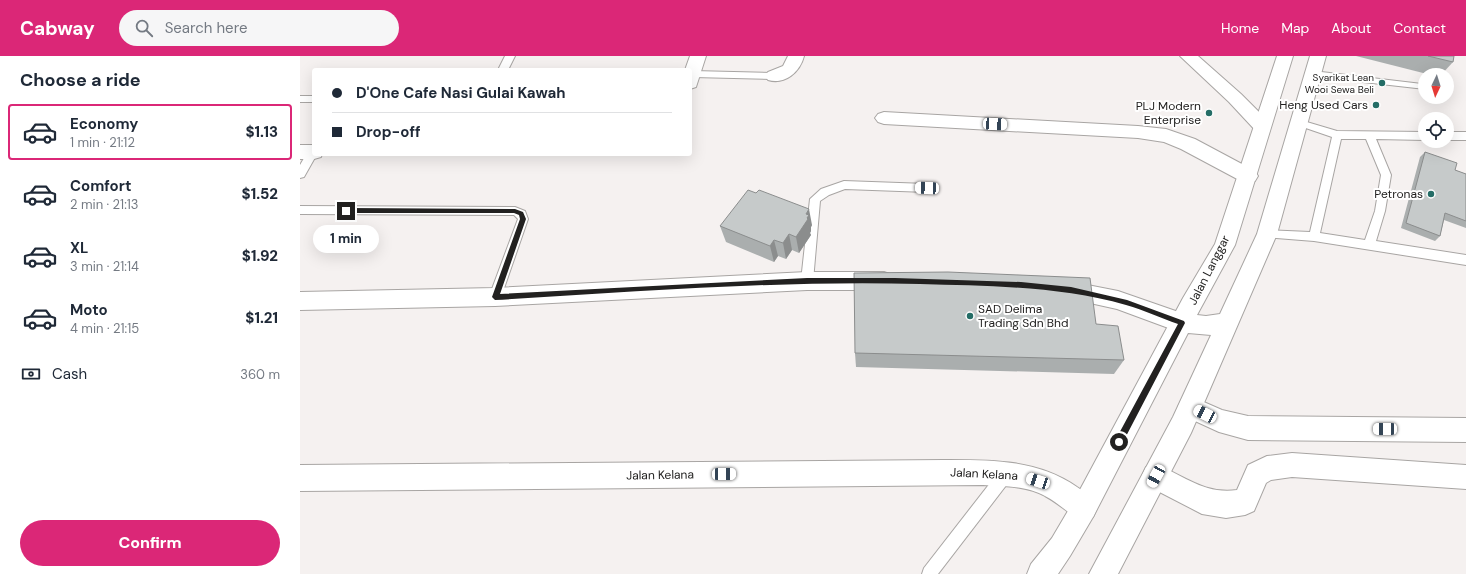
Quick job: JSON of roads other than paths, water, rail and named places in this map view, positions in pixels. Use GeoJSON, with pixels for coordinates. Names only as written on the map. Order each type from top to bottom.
{"type":"FeatureCollection","features":[{"type":"Feature","properties":{"kind":"main road"},"geometry":{"type":"LineString","coordinates":[[692,78],[698,56]]}},
{"type":"Feature","properties":{"kind":"main road"},"geometry":{"type":"LineString","coordinates":[[774,76],[782,74],[792,68],[796,56]]}},
{"type":"Feature","properties":{"kind":"main road"},"geometry":{"type":"LineString","coordinates":[[1188,56],[1235,98],[1262,126]]}},
{"type":"Feature","properties":{"kind":"main road","name":"Jalan Langgar"},"geometry":{"type":"LineString","coordinates":[[1041,574],[1061,547],[1084,508],[1186,314],[1225,245],[1285,56]]}},
{"type":"Feature","properties":{"kind":"main road"},"geometry":{"type":"LineString","coordinates":[[1102,574],[1156,476],[1190,407],[1267,234],[1316,65]]}},
{"type":"Feature","properties":{"kind":"main road"},"geometry":{"type":"LineString","coordinates":[[884,118],[1138,132],[1166,136],[1188,144],[1248,176]]}},
{"type":"Feature","properties":{"kind":"main road"},"geometry":{"type":"LineString","coordinates":[[300,152],[312,152]]}},
{"type":"Feature","properties":{"kind":"main road"},"geometry":{"type":"LineString","coordinates":[[300,300],[495,297],[807,281],[903,281]]}},
{"type":"Feature","properties":{"kind":"main road"},"geometry":{"type":"LineString","coordinates":[[1042,287],[1071,290],[1186,314],[1206,326],[1227,323]]}},
{"type":"Feature","properties":{"kind":"main road"},"geometry":{"type":"LineString","coordinates":[[1190,407],[1219,421],[1248,428],[1466,430]]}},
{"type":"Feature","properties":{"kind":"main road"},"geometry":{"type":"LineString","coordinates":[[1156,476],[1202,501],[1226,505],[1245,502],[1257,474],[1267,468],[1292,465],[1466,477]]}},
{"type":"Feature","properties":{"kind":"main road","name":"Jalan Kelana"},"geometry":{"type":"LineString","coordinates":[[300,478],[944,472],[1006,474],[1049,484],[1084,508]]}},
{"type":"Feature","properties":{"kind":"lane"},"geometry":{"type":"LineString","coordinates":[[504,68],[510,56]]}},
{"type":"Feature","properties":{"kind":"lane"},"geometry":{"type":"LineString","coordinates":[[1316,65],[1418,86]]}},
{"type":"Feature","properties":{"kind":"lane"},"geometry":{"type":"LineString","coordinates":[[692,78],[774,76]]}},
{"type":"Feature","properties":{"kind":"lane"},"geometry":{"type":"LineString","coordinates":[[300,99],[312,99]]}},
{"type":"Feature","properties":{"kind":"lane"},"geometry":{"type":"LineString","coordinates":[[1300,123],[1337,135],[1418,136]]}},
{"type":"Feature","properties":{"kind":"lane"},"geometry":{"type":"LineString","coordinates":[[1314,237],[1337,135]]}},
{"type":"Feature","properties":{"kind":"lane"},"geometry":{"type":"LineString","coordinates":[[1369,136],[1378,153],[1386,175],[1380,211],[1370,242],[1371,245]]}},
{"type":"Feature","properties":{"kind":"lane"},"geometry":{"type":"LineString","coordinates":[[1454,136],[1466,136]]}},
{"type":"Feature","properties":{"kind":"lane"},"geometry":{"type":"LineString","coordinates":[[300,174],[312,155]]}},
{"type":"Feature","properties":{"kind":"lane"},"geometry":{"type":"LineString","coordinates":[[807,281],[815,199],[826,192],[844,185],[927,188]]}},
{"type":"Feature","properties":{"kind":"lane"},"geometry":{"type":"LineString","coordinates":[[300,210],[515,211],[521,214],[523,219],[495,297]]}},
{"type":"Feature","properties":{"kind":"lane"},"geometry":{"type":"LineString","coordinates":[[1267,234],[1314,237],[1466,260]]}},
{"type":"Feature","properties":{"kind":"lane"},"geometry":{"type":"LineString","coordinates":[[929,573],[1006,474]]}},
{"type":"Feature","properties":{"kind":"place","name":"Syarikat Lean Wooi Sewa Beli"},"geometry":{"type":"Point","coordinates":[1382,83]}},
{"type":"Feature","properties":{"kind":"place","name":"Heng Used Cars"},"geometry":{"type":"Point","coordinates":[1376,105]}},
{"type":"Feature","properties":{"kind":"place","name":"PLJ Modern Enterprise"},"geometry":{"type":"Point","coordinates":[1209,113]}},
{"type":"Feature","properties":{"kind":"place","name":"Petronas"},"geometry":{"type":"Point","coordinates":[1431,194]}},
{"type":"Feature","properties":{"kind":"place","name":"SAD Delima Trading Sdn Bhd"},"geometry":{"type":"Point","coordinates":[970,316]}}]}
